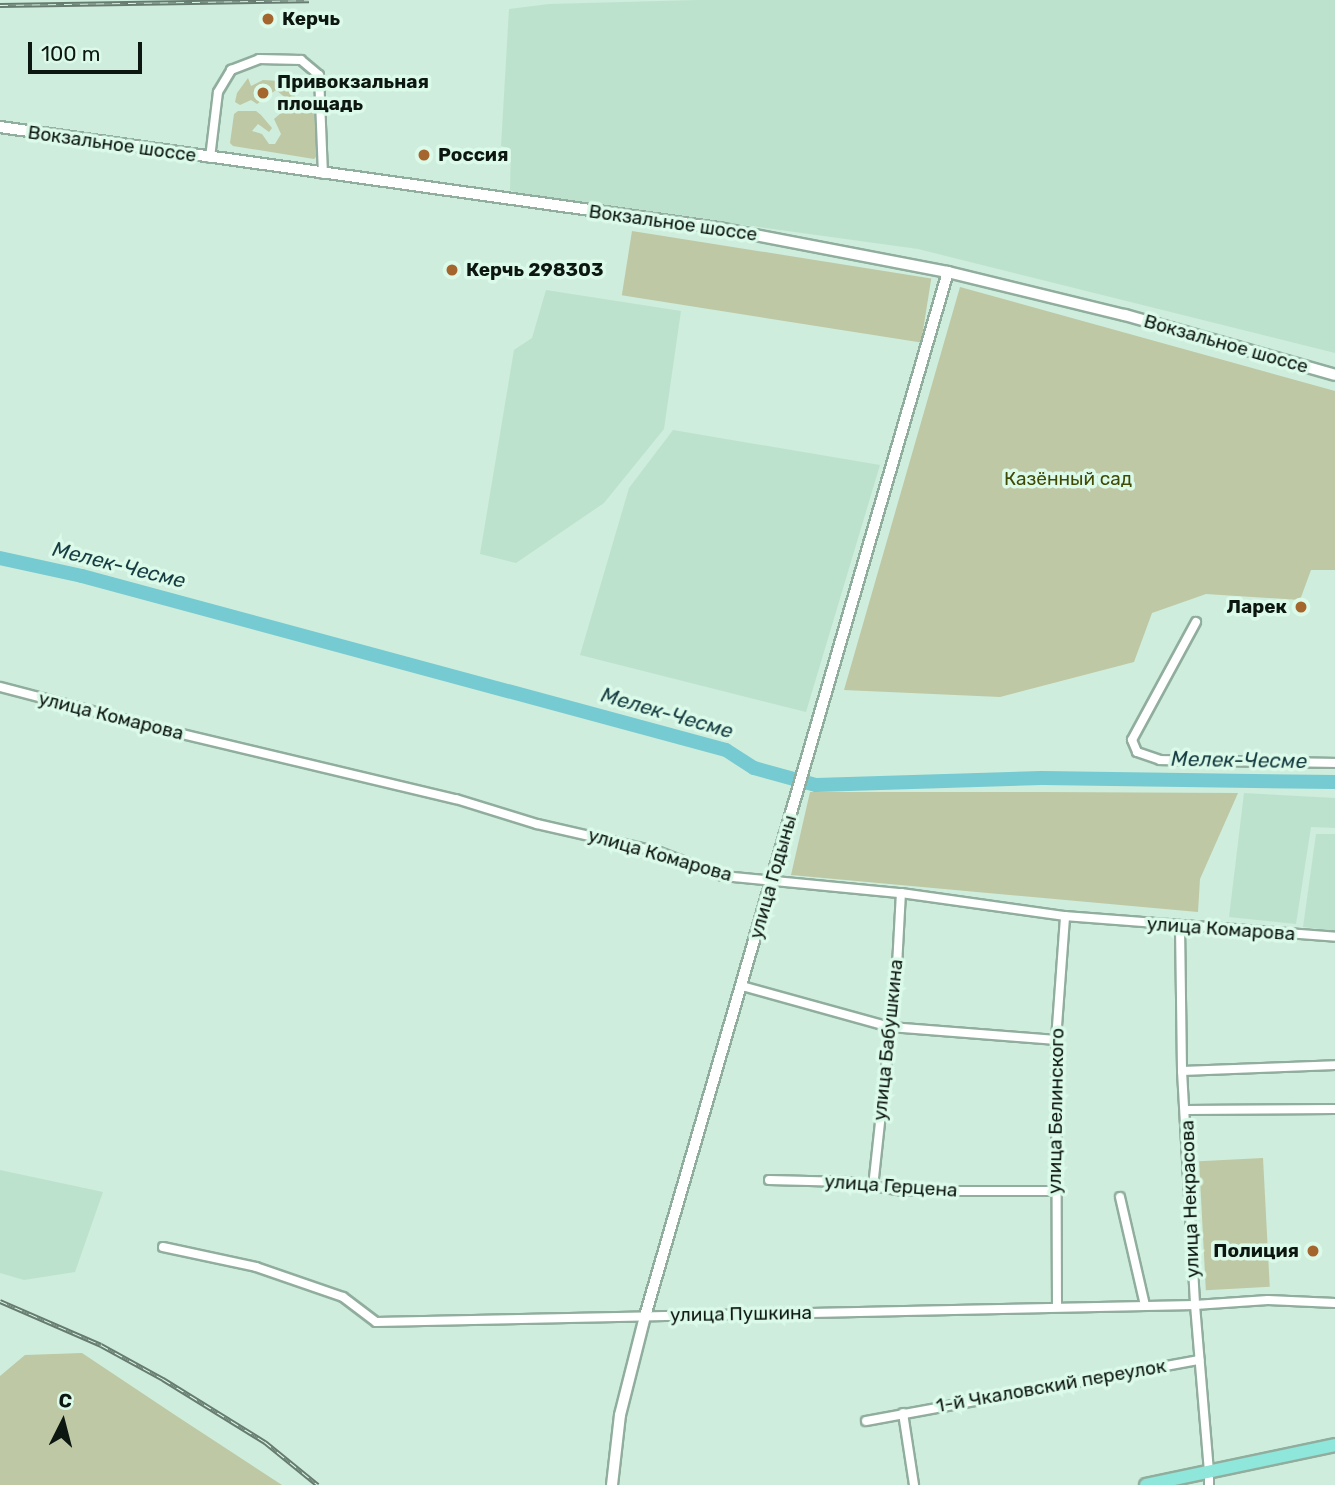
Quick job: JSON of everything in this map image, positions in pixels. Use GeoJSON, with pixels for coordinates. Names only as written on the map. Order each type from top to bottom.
{"type":"FeatureCollection","features":[{"type":"Feature","properties":{"kind":"main road","name":"Вокзальное шоссе"},"geometry":{"type":"LineString","coordinates":[[0,127],[719,228],[948,272],[1125,315],[1335,375]]}},
{"type":"Feature","properties":{"kind":"main road","name":"улица Годыны"},"geometry":{"type":"LineString","coordinates":[[612,1485],[620,1415],[645,1316],[948,272]]}},
{"type":"Feature","properties":{"kind":"main road"},"geometry":{"type":"LineString","coordinates":[[1168,1485],[1209,1478],[1335,1447]]}},
{"type":"Feature","properties":{"kind":"main road"},"geometry":{"type":"LineString","coordinates":[[1146,1485],[1209,1478]]}},
{"type":"Feature","properties":{"kind":"street"},"geometry":{"type":"LineString","coordinates":[[210,158],[218,92],[226,76],[243,63],[259,59],[301,60],[319,75],[323,174]]}},
{"type":"Feature","properties":{"kind":"street"},"geometry":{"type":"LineString","coordinates":[[1196,622],[1132,740],[1137,752],[1160,760],[1335,764]]}},
{"type":"Feature","properties":{"kind":"street","name":"улица Комарова"},"geometry":{"type":"LineString","coordinates":[[0,687],[157,728],[456,799],[537,824],[659,852],[723,876],[901,893],[1065,916],[1335,937]]}},
{"type":"Feature","properties":{"kind":"street","name":"улица Бабушкина"},"geometry":{"type":"LineString","coordinates":[[873,1187],[901,893]]}},
{"type":"Feature","properties":{"kind":"street","name":"улица Белинского"},"geometry":{"type":"LineString","coordinates":[[1057,1307],[1056,1040],[1065,916]]}},
{"type":"Feature","properties":{"kind":"street","name":"улица Некрасова"},"geometry":{"type":"LineString","coordinates":[[1180,926],[1182,1071],[1195,1305],[1209,1478]]}},
{"type":"Feature","properties":{"kind":"street"},"geometry":{"type":"LineString","coordinates":[[742,986],[890,1027],[1056,1040]]}},
{"type":"Feature","properties":{"kind":"street"},"geometry":{"type":"LineString","coordinates":[[1182,1071],[1335,1065]]}},
{"type":"Feature","properties":{"kind":"street"},"geometry":{"type":"LineString","coordinates":[[1186,1110],[1335,1109]]}},
{"type":"Feature","properties":{"kind":"street","name":"улица Герцена"},"geometry":{"type":"LineString","coordinates":[[769,1181],[849,1182],[904,1191],[1055,1191]]}},
{"type":"Feature","properties":{"kind":"street"},"geometry":{"type":"LineString","coordinates":[[1120,1197],[1145,1306]]}},
{"type":"Feature","properties":{"kind":"street","name":"улица Пушкина"},"geometry":{"type":"LineString","coordinates":[[163,1247],[256,1267],[343,1297],[376,1322],[1195,1305],[1268,1300],[1335,1303]]}},
{"type":"Feature","properties":{"kind":"street","name":"1-й Чкаловский переулок"},"geometry":{"type":"LineString","coordinates":[[866,1421],[1199,1360]]}},
{"type":"Feature","properties":{"kind":"street"},"geometry":{"type":"LineString","coordinates":[[903,1413],[914,1485]]}},
{"type":"Feature","properties":{"kind":"shaded area"},"geometry":{"type":"Polygon","coordinates":[[[696,0],[1335,0],[1335,353],[918,249],[518,194],[510,190],[511,149],[501,146],[509,9],[549,4],[696,0]]]}},
{"type":"Feature","properties":{"kind":"shaded area"},"geometry":{"type":"Polygon","coordinates":[[[546,290],[681,311],[664,429],[604,503],[516,563],[480,554],[514,350],[532,338],[546,290]]]}},
{"type":"Feature","properties":{"kind":"shaded area"},"geometry":{"type":"Polygon","coordinates":[[[673,430],[880,465],[806,712],[580,655],[629,488],[673,430]]]}},
{"type":"Feature","properties":{"kind":"shaded area"},"geometry":{"type":"Polygon","coordinates":[[[1244,793],[1335,798],[1335,828],[1311,827],[1296,924],[1229,917],[1244,793]]]}},
{"type":"Feature","properties":{"kind":"shaded area"},"geometry":{"type":"Polygon","coordinates":[[[1316,834],[1335,834],[1335,931],[1303,927],[1316,834]]]}},
{"type":"Feature","properties":{"kind":"shaded area"},"geometry":{"type":"Polygon","coordinates":[[[0,1170],[103,1192],[75,1272],[24,1280],[0,1273],[0,1170]]]}},
{"type":"Feature","properties":{"kind":"green space"},"geometry":{"type":"Polygon","coordinates":[[[248,78],[251,86],[263,80],[280,81],[285,78],[283,83],[293,90],[297,102],[293,104],[276,90],[257,104],[251,100],[240,105],[235,102],[237,93],[248,78]]]}},
{"type":"Feature","properties":{"kind":"green space"},"geometry":{"type":"Polygon","coordinates":[[[287,108],[298,113],[314,108],[317,156],[314,159],[233,146],[230,143],[234,114],[238,111],[256,111],[272,128],[269,132],[258,124],[252,131],[262,134],[269,144],[275,144],[281,134],[274,119],[287,108]]]}},
{"type":"Feature","properties":{"kind":"green space"},"geometry":{"type":"Polygon","coordinates":[[[632,231],[931,278],[921,343],[622,295],[632,231]]]}},
{"type":"Feature","properties":{"kind":"green space","name":"Казённый сад"},"geometry":{"type":"Polygon","coordinates":[[[960,287],[1335,391],[1335,570],[1311,570],[1300,600],[1206,594],[1152,613],[1134,662],[1000,697],[844,690],[960,287]]]}},
{"type":"Feature","properties":{"kind":"green space"},"geometry":{"type":"Polygon","coordinates":[[[810,792],[1238,793],[1200,879],[1198,912],[791,875],[810,792]]]}},
{"type":"Feature","properties":{"kind":"green space"},"geometry":{"type":"Polygon","coordinates":[[[1263,1158],[1270,1287],[1206,1290],[1199,1161],[1263,1158]]]}},
{"type":"Feature","properties":{"kind":"green space"},"geometry":{"type":"Polygon","coordinates":[[[82,1353],[282,1485],[0,1485],[0,1376],[25,1355],[82,1353]]]}},
{"type":"Feature","properties":{"kind":"waterway","name":"Мелек-Чесме"},"geometry":{"type":"LineString","coordinates":[[0,558],[82,576],[726,750],[754,768],[816,785],[1042,778],[1335,782]]}},
{"type":"Feature","properties":{"kind":"railway"},"geometry":{"type":"LineString","coordinates":[[0,5],[309,0]]}},
{"type":"Feature","properties":{"kind":"railway"},"geometry":{"type":"LineString","coordinates":[[0,1301],[101,1345],[163,1379],[265,1442],[318,1485]]}},
{"type":"Feature","properties":{"kind":"place","name":"Керчь"},"geometry":{"type":"Point","coordinates":[268,19]}},
{"type":"Feature","properties":{"kind":"place","name":"Привокзальная площадь"},"geometry":{"type":"Point","coordinates":[263,93]}},
{"type":"Feature","properties":{"kind":"place","name":"Россия"},"geometry":{"type":"Point","coordinates":[424,155]}},
{"type":"Feature","properties":{"kind":"place","name":"Керчь 298303"},"geometry":{"type":"Point","coordinates":[452,270]}},
{"type":"Feature","properties":{"kind":"place","name":"Ларек"},"geometry":{"type":"Point","coordinates":[1301,607]}},
{"type":"Feature","properties":{"kind":"place","name":"Полиция"},"geometry":{"type":"Point","coordinates":[1313,1251]}}]}
